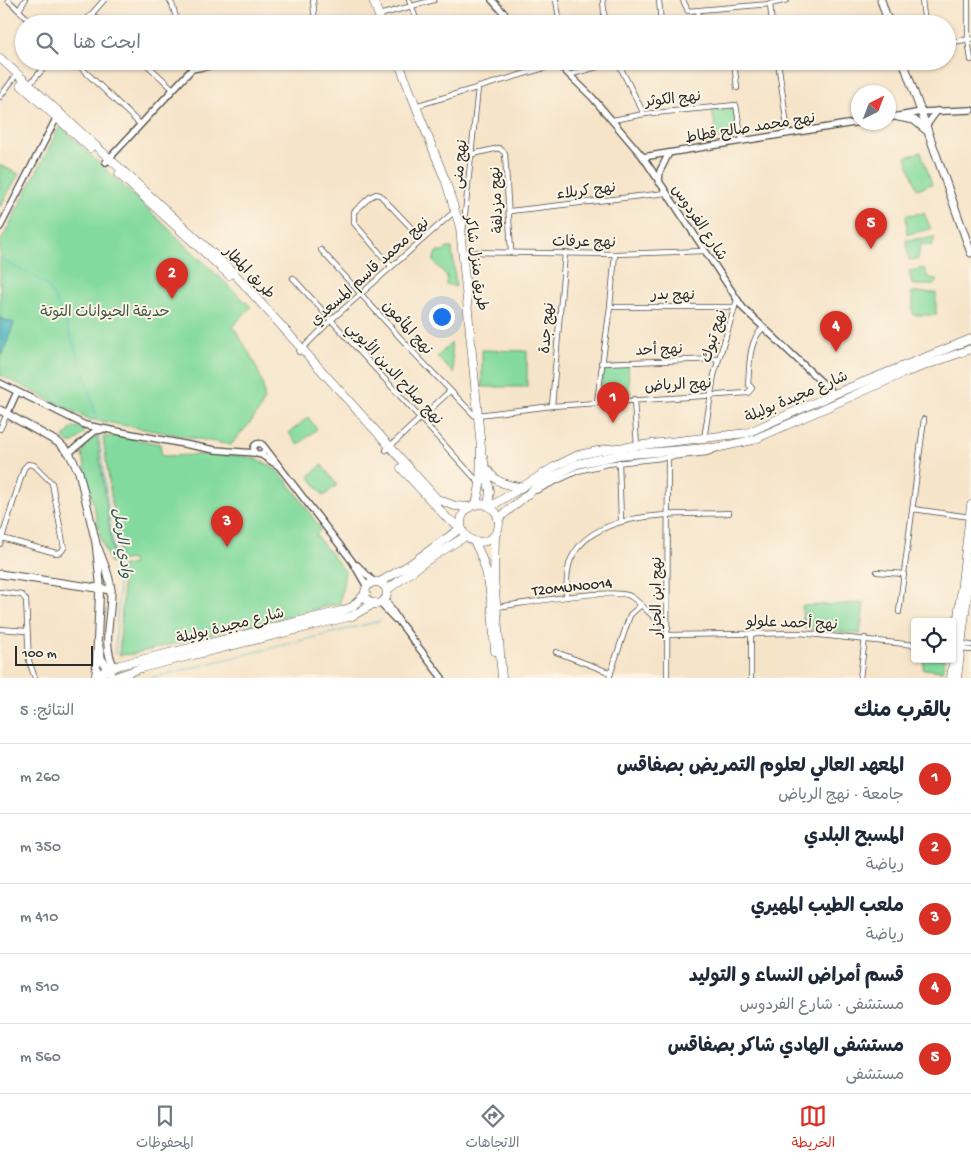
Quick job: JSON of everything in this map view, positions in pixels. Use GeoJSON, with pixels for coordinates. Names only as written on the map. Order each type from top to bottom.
{"type":"FeatureCollection","features":[{"type":"Feature","properties":{"kind":"main road"},"geometry":{"type":"LineString","coordinates":[[373,0],[379,15]]}},
{"type":"Feature","properties":{"kind":"main road"},"geometry":{"type":"LineString","coordinates":[[880,0],[886,15]]}},
{"type":"Feature","properties":{"kind":"main road","name":"طريق المطار"},"geometry":{"type":"LineString","coordinates":[[0,58],[58,116],[218,257],[448,519],[461,527]]}},
{"type":"Feature","properties":{"kind":"main road","name":"طريق المطار"},"geometry":{"type":"LineString","coordinates":[[0,65],[14,78],[28,87]]}},
{"type":"Feature","properties":{"kind":"main road","name":"طريق منزل شاكر"},"geometry":{"type":"LineString","coordinates":[[401,70],[456,210],[464,252],[481,448],[480,485],[473,506]]}},
{"type":"Feature","properties":{"kind":"main road"},"geometry":{"type":"LineString","coordinates":[[906,70],[927,129],[967,229],[971,253]]}},
{"type":"Feature","properties":{"kind":"main road"},"geometry":{"type":"LineString","coordinates":[[898,117],[914,120],[927,129]]}},
{"type":"Feature","properties":{"kind":"main road","name":"شارع مجيدة بوليلة"},"geometry":{"type":"LineString","coordinates":[[489,507],[554,467],[578,455],[608,449],[747,433],[833,392],[971,339]]}},
{"type":"Feature","properties":{"kind":"main road","name":"شارع مجيدة بوليلة"},"geometry":{"type":"LineString","coordinates":[[498,519],[541,483],[577,464],[668,455],[753,440],[904,372],[971,349]]}},
{"type":"Feature","properties":{"kind":"main road"},"geometry":{"type":"LineString","coordinates":[[3,412],[48,436],[69,453],[83,484],[96,543],[100,589],[98,645],[94,677]]}},
{"type":"Feature","properties":{"kind":"main road","name":"طريق منزل شاكر"},"geometry":{"type":"LineString","coordinates":[[481,448],[486,464],[490,492],[489,507]]}},
{"type":"Feature","properties":{"kind":"main road","name":"طريق المطار"},"geometry":{"type":"LineString","coordinates":[[388,449],[436,499],[455,506],[473,506]]}},
{"type":"Feature","properties":{"kind":"main road"},"geometry":{"type":"LineString","coordinates":[[486,464],[495,479],[520,487]]}},
{"type":"Feature","properties":{"kind":"main road"},"geometry":{"type":"LineString","coordinates":[[957,678],[957,648],[971,505]]}},
{"type":"Feature","properties":{"kind":"main road"},"geometry":{"type":"LineString","coordinates":[[497,678],[488,576],[482,555],[474,541],[466,536],[461,527],[462,516],[473,506],[489,507],[498,519],[495,535],[494,567],[502,678]]}},
{"type":"Feature","properties":{"kind":"main road","name":"شارع مجيدة بوليلة"},"geometry":{"type":"LineString","coordinates":[[94,677],[111,669],[352,607],[366,590],[409,565],[461,527]]}},
{"type":"Feature","properties":{"kind":"main road"},"geometry":{"type":"LineString","coordinates":[[474,541],[486,541],[495,535]]}},
{"type":"Feature","properties":{"kind":"main road"},"geometry":{"type":"LineString","coordinates":[[366,590],[367,598],[380,601],[387,590],[426,561],[466,536]]}},
{"type":"Feature","properties":{"kind":"main road"},"geometry":{"type":"LineString","coordinates":[[96,543],[106,568],[111,590],[108,651],[111,669]]}},
{"type":"Feature","properties":{"kind":"main road"},"geometry":{"type":"LineString","coordinates":[[951,678],[971,564]]}},
{"type":"Feature","properties":{"kind":"main road"},"geometry":{"type":"LineString","coordinates":[[0,574],[111,590]]}},
{"type":"Feature","properties":{"kind":"main road"},"geometry":{"type":"LineString","coordinates":[[377,582],[387,590]]}},
{"type":"Feature","properties":{"kind":"main road","name":"شارع مجيدة بوليلة"},"geometry":{"type":"LineString","coordinates":[[117,677],[141,668],[352,616],[380,601]]}},
{"type":"Feature","properties":{"kind":"main road"},"geometry":{"type":"LineString","coordinates":[[98,645],[101,659],[117,677]]}},
{"type":"Feature","properties":{"kind":"main road"},"geometry":{"type":"LineString","coordinates":[[131,678],[141,668]]}},
{"type":"Feature","properties":{"kind":"street"},"geometry":{"type":"LineString","coordinates":[[8,0],[24,15]]}},
{"type":"Feature","properties":{"kind":"street"},"geometry":{"type":"LineString","coordinates":[[19,10],[25,0]]}},
{"type":"Feature","properties":{"kind":"street"},"geometry":{"type":"LineString","coordinates":[[92,14],[104,0]]}},
{"type":"Feature","properties":{"kind":"street"},"geometry":{"type":"LineString","coordinates":[[313,0],[314,15]]}},
{"type":"Feature","properties":{"kind":"street"},"geometry":{"type":"LineString","coordinates":[[409,0],[415,15]]}},
{"type":"Feature","properties":{"kind":"street"},"geometry":{"type":"LineString","coordinates":[[379,15],[434,0]]}},
{"type":"Feature","properties":{"kind":"street"},"geometry":{"type":"LineString","coordinates":[[492,0],[506,15]]}},
{"type":"Feature","properties":{"kind":"street"},"geometry":{"type":"LineString","coordinates":[[556,0],[558,15]]}},
{"type":"Feature","properties":{"kind":"street"},"geometry":{"type":"LineString","coordinates":[[603,0],[604,15]]}},
{"type":"Feature","properties":{"kind":"street"},"geometry":{"type":"LineString","coordinates":[[659,0],[660,15]]}},
{"type":"Feature","properties":{"kind":"street"},"geometry":{"type":"LineString","coordinates":[[683,0],[688,11],[770,4],[787,0]]}},
{"type":"Feature","properties":{"kind":"street"},"geometry":{"type":"LineString","coordinates":[[922,0],[924,15]]}},
{"type":"Feature","properties":{"kind":"street"},"geometry":{"type":"LineString","coordinates":[[968,0],[971,60]]}},
{"type":"Feature","properties":{"kind":"street"},"geometry":{"type":"LineString","coordinates":[[171,1],[175,15]]}},
{"type":"Feature","properties":{"kind":"street"},"geometry":{"type":"LineString","coordinates":[[770,4],[771,15]]}},
{"type":"Feature","properties":{"kind":"street"},"geometry":{"type":"LineString","coordinates":[[698,11],[699,15]]}},
{"type":"Feature","properties":{"kind":"street"},"geometry":{"type":"LineString","coordinates":[[956,41],[969,39]]}},
{"type":"Feature","properties":{"kind":"street"},"geometry":{"type":"LineString","coordinates":[[28,87],[42,70]]}},
{"type":"Feature","properties":{"kind":"street"},"geometry":{"type":"LineString","coordinates":[[83,70],[140,124]]}},
{"type":"Feature","properties":{"kind":"street"},"geometry":{"type":"LineString","coordinates":[[153,70],[173,89]]}},
{"type":"Feature","properties":{"kind":"street"},"geometry":{"type":"LineString","coordinates":[[108,160],[191,70]]}},
{"type":"Feature","properties":{"kind":"street"},"geometry":{"type":"LineString","coordinates":[[415,106],[534,70]]}},
{"type":"Feature","properties":{"kind":"street","name":"شارع الفردوس"},"geometry":{"type":"LineString","coordinates":[[564,70],[613,120],[643,156],[705,251],[736,304],[833,392]]}},
{"type":"Feature","properties":{"kind":"street"},"geometry":{"type":"LineString","coordinates":[[569,74],[584,70]]}},
{"type":"Feature","properties":{"kind":"street"},"geometry":{"type":"LineString","coordinates":[[622,70],[644,114]]}},
{"type":"Feature","properties":{"kind":"street"},"geometry":{"type":"LineString","coordinates":[[735,70],[737,88]]}},
{"type":"Feature","properties":{"kind":"street"},"geometry":{"type":"LineString","coordinates":[[779,70],[788,133]]}},
{"type":"Feature","properties":{"kind":"street"},"geometry":{"type":"LineString","coordinates":[[0,96],[14,78]]}},
{"type":"Feature","properties":{"kind":"street","name":"نهج منى"},"geometry":{"type":"LineString","coordinates":[[462,242],[473,154],[478,88]]}},
{"type":"Feature","properties":{"kind":"street","name":"نهج الكوثر"},"geometry":{"type":"LineString","coordinates":[[613,120],[644,114],[736,105],[742,140]]}},
{"type":"Feature","properties":{"kind":"street"},"geometry":{"type":"LineString","coordinates":[[898,117],[921,112],[971,110]]}},
{"type":"Feature","properties":{"kind":"street"},"geometry":{"type":"LineString","coordinates":[[927,129],[937,111]]}},
{"type":"Feature","properties":{"kind":"street"},"geometry":{"type":"LineString","coordinates":[[0,227],[58,116]]}},
{"type":"Feature","properties":{"kind":"street","name":"نهج محمد صالح قطاط"},"geometry":{"type":"LineString","coordinates":[[643,156],[851,123]]}},
{"type":"Feature","properties":{"kind":"street","name":"نهج مزدلفة"},"geometry":{"type":"LineString","coordinates":[[473,154],[499,148],[506,153],[511,251]]}},
{"type":"Feature","properties":{"kind":"street"},"geometry":{"type":"LineString","coordinates":[[659,182],[660,171],[669,153]]}},
{"type":"Feature","properties":{"kind":"street","name":"نهج كربلاء"},"geometry":{"type":"LineString","coordinates":[[510,211],[666,193]]}},
{"type":"Feature","properties":{"kind":"street"},"geometry":{"type":"LineString","coordinates":[[392,266],[354,224],[354,212],[370,197],[376,194],[380,195],[422,239]]}},
{"type":"Feature","properties":{"kind":"street","name":"نهج محمد قاسم المسعدي"},"geometry":{"type":"LineString","coordinates":[[301,350],[330,321],[456,210]]}},
{"type":"Feature","properties":{"kind":"street","name":"نهج المأمون"},"geometry":{"type":"LineString","coordinates":[[321,250],[450,391],[478,417]]}},
{"type":"Feature","properties":{"kind":"street","name":"نهج عرفات"},"geometry":{"type":"LineString","coordinates":[[464,252],[511,251],[614,254],[705,251]]}},
{"type":"Feature","properties":{"kind":"street","name":"نهج جدة"},"geometry":{"type":"LineString","coordinates":[[552,406],[565,253]]}},
{"type":"Feature","properties":{"kind":"street"},"geometry":{"type":"LineString","coordinates":[[597,402],[610,307],[614,254]]}},
{"type":"Feature","properties":{"kind":"street","name":"نهج صلاح الدين الأيوبي"},"geometry":{"type":"LineString","coordinates":[[293,278],[480,485]]}},
{"type":"Feature","properties":{"kind":"street","name":"نهج بدر"},"geometry":{"type":"LineString","coordinates":[[610,307],[736,304]]}},
{"type":"Feature","properties":{"kind":"street","name":"نهج تبوك"},"geometry":{"type":"LineString","coordinates":[[704,439],[718,359],[736,304]]}},
{"type":"Feature","properties":{"kind":"street","name":"نهج الرياض"},"geometry":{"type":"LineString","coordinates":[[478,417],[552,406],[634,399],[748,393],[751,389],[748,384],[751,352],[756,334],[763,328]]}},
{"type":"Feature","properties":{"kind":"street","name":"نهج أحد"},"geometry":{"type":"LineString","coordinates":[[602,363],[718,359]]}},
{"type":"Feature","properties":{"kind":"street"},"geometry":{"type":"LineString","coordinates":[[0,384],[85,425],[231,451],[258,454],[282,468]]}},
{"type":"Feature","properties":{"kind":"street"},"geometry":{"type":"LineString","coordinates":[[388,449],[450,391]]}},
{"type":"Feature","properties":{"kind":"street"},"geometry":{"type":"LineString","coordinates":[[0,429],[3,412],[17,392]]}},
{"type":"Feature","properties":{"kind":"street"},"geometry":{"type":"LineString","coordinates":[[634,399],[637,447]]}},
{"type":"Feature","properties":{"kind":"street"},"geometry":{"type":"LineString","coordinates":[[898,612],[924,419]]}},
{"type":"Feature","properties":{"kind":"street"},"geometry":{"type":"LineString","coordinates":[[85,425],[88,430],[88,437]]}},
{"type":"Feature","properties":{"kind":"street"},"geometry":{"type":"LineString","coordinates":[[69,453],[95,431],[104,429]]}},
{"type":"Feature","properties":{"kind":"street"},"geometry":{"type":"LineString","coordinates":[[231,451],[261,444],[282,468],[352,561],[366,590]]}},
{"type":"Feature","properties":{"kind":"street"},"geometry":{"type":"LineString","coordinates":[[254,445],[258,454]]}},
{"type":"Feature","properties":{"kind":"street"},"geometry":{"type":"LineString","coordinates":[[258,454],[264,448]]}},
{"type":"Feature","properties":{"kind":"street","name":"نهج ابن الجزار"},"geometry":{"type":"LineString","coordinates":[[667,678],[668,455]]}},
{"type":"Feature","properties":{"kind":"street"},"geometry":{"type":"LineString","coordinates":[[619,459],[621,520]]}},
{"type":"Feature","properties":{"kind":"street"},"geometry":{"type":"LineString","coordinates":[[0,544],[24,468],[28,464],[34,465],[52,483],[64,548],[61,552],[56,553],[2,538]]}},
{"type":"Feature","properties":{"kind":"street"},"geometry":{"type":"LineString","coordinates":[[913,509],[970,517]]}},
{"type":"Feature","properties":{"kind":"street"},"geometry":{"type":"LineString","coordinates":[[566,596],[568,572],[574,553],[592,536],[621,520],[729,513]]}},
{"type":"Feature","properties":{"kind":"street"},"geometry":{"type":"LineString","coordinates":[[352,561],[377,582]]}},
{"type":"Feature","properties":{"kind":"street"},"geometry":{"type":"LineString","coordinates":[[877,572],[904,574]]}},
{"type":"Feature","properties":{"kind":"street"},"geometry":{"type":"LineString","coordinates":[[0,592],[25,597],[29,661],[35,678]]}},
{"type":"Feature","properties":{"kind":"street","name":"T20MUN0014"},"geometry":{"type":"LineString","coordinates":[[497,607],[566,596],[620,593],[630,596],[668,628]]}},
{"type":"Feature","properties":{"kind":"street"},"geometry":{"type":"LineString","coordinates":[[380,601],[400,623],[442,678]]}},
{"type":"Feature","properties":{"kind":"street"},"geometry":{"type":"LineString","coordinates":[[556,652],[610,676],[630,615],[640,606]]}},
{"type":"Feature","properties":{"kind":"street"},"geometry":{"type":"LineString","coordinates":[[0,629],[26,630]]}},
{"type":"Feature","properties":{"kind":"street"},"geometry":{"type":"LineString","coordinates":[[751,633],[751,678]]}},
{"type":"Feature","properties":{"kind":"street","name":"نهج أحمد علولو"},"geometry":{"type":"LineString","coordinates":[[668,635],[800,633],[865,638],[911,644]]}},
{"type":"Feature","properties":{"kind":"street"},"geometry":{"type":"LineString","coordinates":[[860,678],[865,638]]}},
{"type":"Feature","properties":{"kind":"street"},"geometry":{"type":"LineString","coordinates":[[957,648],[971,645]]}},
{"type":"Feature","properties":{"kind":"street"},"geometry":{"type":"LineString","coordinates":[[957,648],[971,650]]}},
{"type":"Feature","properties":{"kind":"green space"},"geometry":{"type":"Polygon","coordinates":[[[734,109],[738,134],[717,139],[712,110],[734,109]]]}},
{"type":"Feature","properties":{"kind":"green space","name":"حديقة الحيوانات التوتة"},"geometry":{"type":"Polygon","coordinates":[[[60,126],[251,307],[233,326],[255,364],[263,387],[264,397],[256,415],[231,445],[89,419],[0,375],[0,243],[60,126]]]}},
{"type":"Feature","properties":{"kind":"green space"},"geometry":{"type":"Polygon","coordinates":[[[921,152],[932,184],[917,189],[906,157],[921,152]]]}},
{"type":"Feature","properties":{"kind":"green space"},"geometry":{"type":"Polygon","coordinates":[[[0,165],[19,174],[0,207],[0,165]]]}},
{"type":"Feature","properties":{"kind":"green space"},"geometry":{"type":"Polygon","coordinates":[[[924,213],[931,229],[907,234],[906,215],[924,213]]]}},
{"type":"Feature","properties":{"kind":"green space"},"geometry":{"type":"Polygon","coordinates":[[[935,237],[932,246],[921,244],[918,259],[909,260],[906,240],[935,237]]]}},
{"type":"Feature","properties":{"kind":"green space"},"geometry":{"type":"Polygon","coordinates":[[[447,248],[452,248],[456,287],[446,284],[447,276],[433,261],[436,252],[443,252],[447,248]]]}},
{"type":"Feature","properties":{"kind":"green space"},"geometry":{"type":"Polygon","coordinates":[[[924,268],[928,277],[938,281],[934,285],[912,285],[909,271],[924,268]]]}},
{"type":"Feature","properties":{"kind":"green space"},"geometry":{"type":"Polygon","coordinates":[[[912,292],[936,293],[936,315],[913,315],[912,292]]]}},
{"type":"Feature","properties":{"kind":"green space"},"geometry":{"type":"Polygon","coordinates":[[[451,343],[454,374],[437,357],[451,343]]]}},
{"type":"Feature","properties":{"kind":"green space"},"geometry":{"type":"Polygon","coordinates":[[[482,350],[527,351],[527,387],[482,387],[482,350]]]}},
{"type":"Feature","properties":{"kind":"green space"},"geometry":{"type":"Polygon","coordinates":[[[628,365],[630,394],[600,390],[604,367],[628,365]]]}},
{"type":"Feature","properties":{"kind":"green space"},"geometry":{"type":"Polygon","coordinates":[[[308,417],[317,429],[298,445],[289,433],[308,417]]]}},
{"type":"Feature","properties":{"kind":"green space"},"geometry":{"type":"Polygon","coordinates":[[[73,427],[82,428],[85,432],[74,443],[70,443],[63,438],[73,427]]]}},
{"type":"Feature","properties":{"kind":"green space"},"geometry":{"type":"Polygon","coordinates":[[[97,436],[114,562],[110,563],[102,542],[82,454],[85,446],[97,436]]]}},
{"type":"Feature","properties":{"kind":"green space"},"geometry":{"type":"Polygon","coordinates":[[[117,436],[160,444],[162,456],[237,456],[265,462],[275,469],[300,498],[321,530],[316,535],[345,571],[340,603],[133,654],[119,655],[123,596],[121,567],[133,564],[131,559],[120,561],[103,437],[117,436]]]}},
{"type":"Feature","properties":{"kind":"green space"},"geometry":{"type":"Polygon","coordinates":[[[322,465],[337,485],[324,496],[309,476],[322,465]]]}},
{"type":"Feature","properties":{"kind":"green space"},"geometry":{"type":"Polygon","coordinates":[[[864,603],[860,634],[803,628],[802,606],[864,603]]]}},
{"type":"Feature","properties":{"kind":"green space"},"geometry":{"type":"Polygon","coordinates":[[[924,663],[944,663],[943,671],[923,669],[924,663]]]}},
{"type":"Feature","properties":{"kind":"water"},"geometry":{"type":"Polygon","coordinates":[[[0,318],[14,323],[2,355],[0,354],[0,318]]]}},
{"type":"Feature","properties":{"kind":"waterway","name":"وادي الرمل"},"geometry":{"type":"LineString","coordinates":[[0,257],[41,281],[53,294],[76,350],[97,421]]}},
{"type":"Feature","properties":{"kind":"waterway","name":"وادي الرمل"},"geometry":{"type":"LineString","coordinates":[[99,436],[119,591],[115,654]]}},
{"type":"Feature","properties":{"kind":"waterway"},"geometry":{"type":"LineString","coordinates":[[151,678],[380,621]]}},
{"type":"Feature","properties":{"kind":"place","name":"مستشفى الهادي شاكر بصفاقس"},"geometry":{"type":"Point","coordinates":[871,249]}},
{"type":"Feature","properties":{"kind":"place","name":"المسبح البلدي"},"geometry":{"type":"Point","coordinates":[172,299]}},
{"type":"Feature","properties":{"kind":"place","name":"قسم أمراض النساء و التوليد"},"geometry":{"type":"Point","coordinates":[836,352]}},
{"type":"Feature","properties":{"kind":"place","name":"المعهد العالي لعلوم التمريض بصفاقس"},"geometry":{"type":"Point","coordinates":[613,423]}},
{"type":"Feature","properties":{"kind":"place","name":"ملعب الطيب المهيري"},"geometry":{"type":"Point","coordinates":[227,547]}}]}
